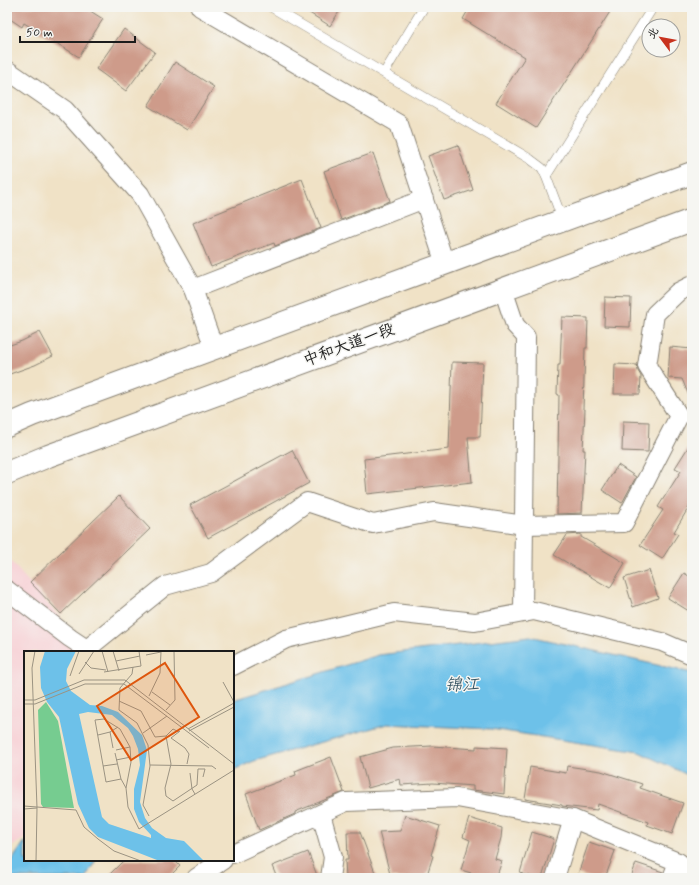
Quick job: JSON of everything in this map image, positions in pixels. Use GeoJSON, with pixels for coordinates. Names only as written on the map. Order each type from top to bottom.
{"type":"FeatureCollection","features":[{"type":"Feature","properties":{"kind":"main road"},"geometry":{"type":"LineString","coordinates":[[7,426],[32,415],[692,173]]}},
{"type":"Feature","properties":{"kind":"main road","name":"中和大道一段"},"geometry":{"type":"LineString","coordinates":[[7,473],[48,456],[692,220]]}},
{"type":"Feature","properties":{"kind":"street"},"geometry":{"type":"LineString","coordinates":[[200,7],[399,124],[445,264]]}},
{"type":"Feature","properties":{"kind":"street"},"geometry":{"type":"LineString","coordinates":[[7,70],[65,110],[140,194],[193,289],[214,348]]}},
{"type":"Feature","properties":{"kind":"street"},"geometry":{"type":"LineString","coordinates":[[193,289],[424,199]]}},
{"type":"Feature","properties":{"kind":"street"},"geometry":{"type":"LineString","coordinates":[[7,590],[89,651],[165,586],[211,573],[307,502],[373,524],[434,512],[524,525],[624,523],[686,420],[647,366],[655,314],[678,292],[692,286]]}},
{"type":"Feature","properties":{"kind":"street"},"geometry":{"type":"LineString","coordinates":[[502,289],[515,325],[526,337],[522,613]]}},
{"type":"Feature","properties":{"kind":"street"},"geometry":{"type":"LineString","coordinates":[[234,665],[286,638],[394,613],[475,622],[534,611],[654,640],[692,655]]}},
{"type":"Feature","properties":{"kind":"street"},"geometry":{"type":"LineString","coordinates":[[234,854],[346,802],[457,798],[573,819],[680,871]]}},
{"type":"Feature","properties":{"kind":"street"},"geometry":{"type":"LineString","coordinates":[[321,814],[333,857],[330,878]]}},
{"type":"Feature","properties":{"kind":"street"},"geometry":{"type":"LineString","coordinates":[[555,878],[573,819]]}},
{"type":"Feature","properties":{"kind":"street"},"geometry":{"type":"LineString","coordinates":[[196,878],[222,861]]}},
{"type":"Feature","properties":{"kind":"lane"},"geometry":{"type":"LineString","coordinates":[[271,7],[530,159],[542,168],[563,221]]}},
{"type":"Feature","properties":{"kind":"lane"},"geometry":{"type":"LineString","coordinates":[[384,73],[424,7]]}},
{"type":"Feature","properties":{"kind":"lane"},"geometry":{"type":"LineString","coordinates":[[546,176],[653,7]]}},
{"type":"Feature","properties":{"kind":"shaded area"},"geometry":{"type":"Polygon","coordinates":[[[7,557],[89,651],[24,651],[24,839],[7,850],[7,557]]]}},
{"type":"Feature","properties":{"kind":"water","name":"锦江"},"geometry":{"type":"Polygon","coordinates":[[[530,636],[692,673],[692,777],[639,752],[491,729],[387,724],[254,761],[234,770],[234,700],[379,655],[530,636]]]}},
{"type":"Feature","properties":{"kind":"water"},"geometry":{"type":"Polygon","coordinates":[[[24,842],[24,861],[95,861],[85,878],[7,878],[7,868],[24,842]]]}},
{"type":"Feature","properties":{"kind":"building"},"geometry":{"type":"Polygon","coordinates":[[[7,7],[84,7],[103,19],[79,57],[24,23],[22,27],[7,17],[7,7]]]}},
{"type":"Feature","properties":{"kind":"building"},"geometry":{"type":"Polygon","coordinates":[[[300,7],[342,7],[330,26],[300,7]]]}},
{"type":"Feature","properties":{"kind":"building"},"geometry":{"type":"Polygon","coordinates":[[[470,7],[613,7],[536,128],[496,103],[525,57],[463,19],[470,7]]]}},
{"type":"Feature","properties":{"kind":"building"},"geometry":{"type":"Polygon","coordinates":[[[124,29],[155,52],[126,91],[96,69],[124,29]]]}},
{"type":"Feature","properties":{"kind":"building"},"geometry":{"type":"Polygon","coordinates":[[[175,62],[214,87],[187,130],[148,106],[175,62]]]}},
{"type":"Feature","properties":{"kind":"building"},"geometry":{"type":"Polygon","coordinates":[[[458,145],[473,190],[444,200],[428,156],[458,145]]]}},
{"type":"Feature","properties":{"kind":"building"},"geometry":{"type":"Polygon","coordinates":[[[373,153],[390,201],[341,220],[324,171],[373,153]]]}},
{"type":"Feature","properties":{"kind":"building"},"geometry":{"type":"Polygon","coordinates":[[[302,179],[321,228],[275,246],[274,243],[211,267],[193,223],[302,179]]]}},
{"type":"Feature","properties":{"kind":"building"},"geometry":{"type":"Polygon","coordinates":[[[605,297],[631,298],[630,327],[604,326],[605,297]]]}},
{"type":"Feature","properties":{"kind":"building"},"geometry":{"type":"Polygon","coordinates":[[[562,317],[588,318],[587,348],[585,348],[583,409],[585,409],[583,450],[585,450],[582,513],[557,514],[559,395],[557,394],[562,317]]]}},
{"type":"Feature","properties":{"kind":"building"},"geometry":{"type":"Polygon","coordinates":[[[40,332],[53,356],[35,365],[7,375],[7,346],[22,341],[40,332]]]}},
{"type":"Feature","properties":{"kind":"building"},"geometry":{"type":"Polygon","coordinates":[[[670,347],[692,349],[692,403],[682,379],[668,378],[670,347]]]}},
{"type":"Feature","properties":{"kind":"building"},"geometry":{"type":"Polygon","coordinates":[[[452,362],[483,363],[480,437],[468,437],[472,482],[367,494],[364,459],[449,449],[452,362]]]}},
{"type":"Feature","properties":{"kind":"building"},"geometry":{"type":"Polygon","coordinates":[[[615,364],[637,365],[641,376],[640,394],[614,394],[615,364]]]}},
{"type":"Feature","properties":{"kind":"building"},"geometry":{"type":"Polygon","coordinates":[[[623,421],[649,422],[648,452],[622,451],[623,421]]]}},
{"type":"Feature","properties":{"kind":"building"},"geometry":{"type":"Polygon","coordinates":[[[692,441],[692,502],[674,532],[678,534],[662,559],[640,545],[663,510],[658,507],[681,471],[675,468],[692,441]]]}},
{"type":"Feature","properties":{"kind":"building"},"geometry":{"type":"Polygon","coordinates":[[[292,450],[309,483],[208,538],[190,505],[292,450]]]}},
{"type":"Feature","properties":{"kind":"building"},"geometry":{"type":"Polygon","coordinates":[[[618,465],[636,477],[622,503],[602,490],[618,465]]]}},
{"type":"Feature","properties":{"kind":"building"},"geometry":{"type":"Polygon","coordinates":[[[119,496],[150,529],[61,614],[30,582],[119,496]]]}},
{"type":"Feature","properties":{"kind":"building"},"geometry":{"type":"Polygon","coordinates":[[[581,534],[581,537],[625,563],[610,588],[554,555],[567,535],[581,534]]]}},
{"type":"Feature","properties":{"kind":"building"},"geometry":{"type":"Polygon","coordinates":[[[649,570],[658,598],[633,607],[624,578],[649,570]]]}},
{"type":"Feature","properties":{"kind":"building"},"geometry":{"type":"Polygon","coordinates":[[[684,573],[692,578],[692,613],[668,598],[684,573]]]}},
{"type":"Feature","properties":{"kind":"building"},"geometry":{"type":"Polygon","coordinates":[[[432,746],[476,749],[476,746],[507,748],[504,794],[473,790],[473,786],[433,783],[401,785],[400,779],[368,788],[360,757],[393,748],[432,746]]]}},
{"type":"Feature","properties":{"kind":"building"},"geometry":{"type":"Polygon","coordinates":[[[331,757],[344,792],[295,812],[295,814],[259,830],[246,794],[296,775],[295,771],[331,757]]]}},
{"type":"Feature","properties":{"kind":"building"},"geometry":{"type":"Polygon","coordinates":[[[567,766],[601,771],[642,784],[640,788],[683,803],[672,834],[647,825],[648,822],[598,804],[597,810],[562,806],[525,799],[530,767],[566,773],[567,766]]]}},
{"type":"Feature","properties":{"kind":"building"},"geometry":{"type":"Polygon","coordinates":[[[405,815],[440,826],[426,878],[391,878],[379,832],[400,831],[405,815]]]}},
{"type":"Feature","properties":{"kind":"building"},"geometry":{"type":"Polygon","coordinates":[[[469,818],[502,828],[501,838],[495,859],[502,861],[496,878],[488,878],[461,870],[470,840],[463,837],[469,818]]]}},
{"type":"Feature","properties":{"kind":"building"},"geometry":{"type":"Polygon","coordinates":[[[347,832],[360,832],[377,878],[346,878],[345,860],[348,860],[347,832]]]}},
{"type":"Feature","properties":{"kind":"building"},"geometry":{"type":"Polygon","coordinates":[[[532,832],[554,839],[542,878],[536,878],[520,873],[532,832]]]}},
{"type":"Feature","properties":{"kind":"building"},"geometry":{"type":"Polygon","coordinates":[[[589,842],[615,851],[605,878],[592,878],[578,874],[589,842]]]}},
{"type":"Feature","properties":{"kind":"building"},"geometry":{"type":"Polygon","coordinates":[[[308,852],[318,878],[277,878],[272,866],[308,852]]]}},
{"type":"Feature","properties":{"kind":"building"},"geometry":{"type":"Polygon","coordinates":[[[123,861],[175,861],[180,866],[168,878],[106,878],[123,861]]]}},
{"type":"Feature","properties":{"kind":"building"},"geometry":{"type":"Polygon","coordinates":[[[636,863],[663,872],[662,878],[631,878],[636,863]]]}}]}
